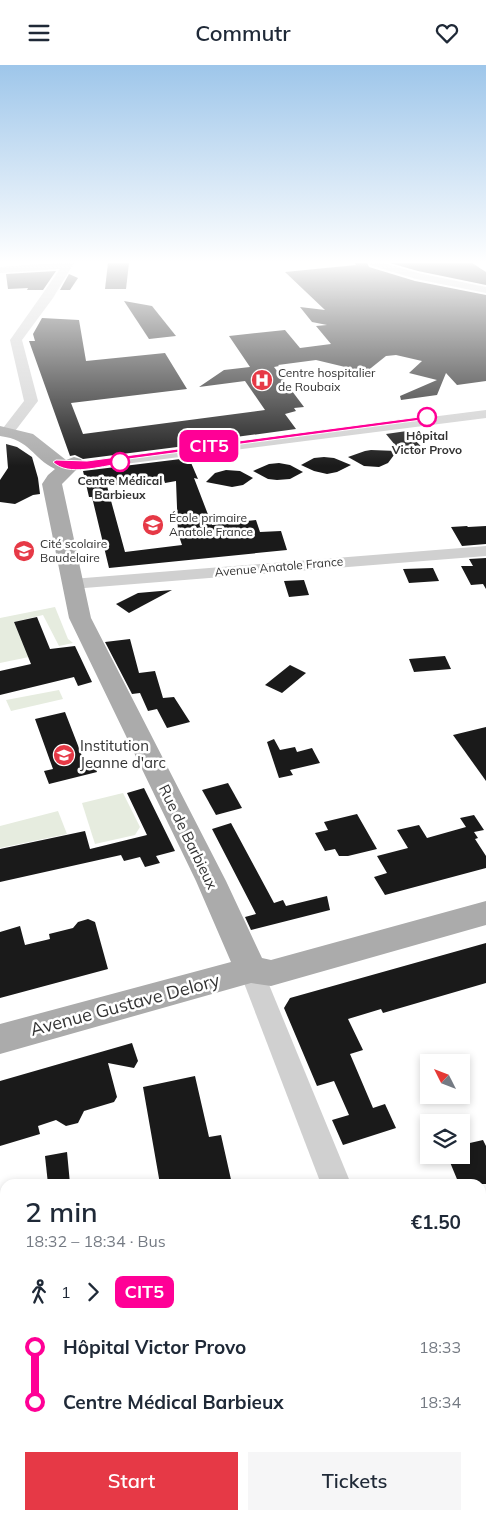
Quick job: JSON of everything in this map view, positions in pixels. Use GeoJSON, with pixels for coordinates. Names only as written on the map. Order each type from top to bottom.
{"type":"FeatureCollection","features":[{"type":"Feature","properties":{"kind":"main road"},"geometry":{"type":"LineString","coordinates":[[4,431],[31,440],[46,455],[67,464]]}},
{"type":"Feature","properties":{"kind":"main road","name":"Rue de Barbieux"},"geometry":{"type":"LineString","coordinates":[[67,464],[52,484],[80,618],[211,881],[250,970]]}},
{"type":"Feature","properties":{"kind":"main road","name":"Avenue Gustave Delory"},"geometry":{"type":"LineString","coordinates":[[250,970],[264,957],[486,896]]}},
{"type":"Feature","properties":{"kind":"main road","name":"Avenue Gustave Delory"},"geometry":{"type":"LineString","coordinates":[[0,1039],[250,970],[271,973],[486,913]]}},
{"type":"Feature","properties":{"kind":"street"},"geometry":{"type":"LineString","coordinates":[[4,431],[31,401],[16,339],[22,331]]}},
{"type":"Feature","properties":{"kind":"street"},"geometry":{"type":"LineString","coordinates":[[67,464],[486,410]]}},
{"type":"Feature","properties":{"kind":"street"},"geometry":{"type":"LineString","coordinates":[[67,464],[486,414]]}},
{"type":"Feature","properties":{"kind":"street","name":"Avenue Anatole France"},"geometry":{"type":"LineString","coordinates":[[72,584],[486,551]]}},
{"type":"Feature","properties":{"kind":"street","name":"Rue de Barbieux"},"geometry":{"type":"LineString","coordinates":[[250,970],[334,1179]]}},
{"type":"Feature","properties":{"kind":"shaded area"},"geometry":{"type":"Polygon","coordinates":[[[55,607],[68,639],[73,643],[59,646],[43,615],[14,622],[29,657],[0,663],[0,618],[55,607]]]}},
{"type":"Feature","properties":{"kind":"shaded area"},"geometry":{"type":"Polygon","coordinates":[[[59,690],[63,699],[11,711],[6,700],[59,690]]]}},
{"type":"Feature","properties":{"kind":"shaded area"},"geometry":{"type":"Polygon","coordinates":[[[123,793],[140,827],[135,835],[95,844],[82,803],[123,793]]]}},
{"type":"Feature","properties":{"kind":"shaded area"},"geometry":{"type":"Polygon","coordinates":[[[58,811],[67,834],[0,848],[0,826],[58,811]]]}},
{"type":"Feature","properties":{"kind":"building"},"geometry":{"type":"Polygon","coordinates":[[[35,331],[81,331],[86,361],[165,353],[187,389],[71,403],[83,434],[265,410],[245,381],[199,387],[224,370],[250,367],[229,336],[286,331],[300,348],[331,344],[320,331],[486,331],[486,381],[457,385],[446,373],[437,395],[401,400],[400,396],[437,380],[409,373],[422,361],[396,355],[386,356],[366,372],[316,360],[278,365],[274,367],[304,407],[294,408],[296,411],[285,414],[296,429],[83,459],[75,455],[70,456],[29,341],[35,341],[33,334],[35,331]]]}},
{"type":"Feature","properties":{"kind":"building"},"geometry":{"type":"Polygon","coordinates":[[[144,331],[172,331],[176,336],[149,339],[144,331]]]}},
{"type":"Feature","properties":{"kind":"building"},"geometry":{"type":"Polygon","coordinates":[[[407,431],[426,452],[404,456],[386,434],[407,431]]]}},
{"type":"Feature","properties":{"kind":"building"},"geometry":{"type":"Polygon","coordinates":[[[6,444],[17,447],[32,457],[38,478],[40,494],[33,495],[15,504],[0,502],[0,480],[8,468],[6,444]]]}},
{"type":"Feature","properties":{"kind":"building"},"geometry":{"type":"Polygon","coordinates":[[[365,451],[397,451],[388,463],[379,467],[364,466],[348,457],[365,451]]]}},
{"type":"Feature","properties":{"kind":"building"},"geometry":{"type":"Polygon","coordinates":[[[189,458],[198,479],[194,478],[212,525],[256,520],[260,532],[281,531],[287,550],[109,568],[92,497],[89,497],[83,471],[189,458]],[[164,480],[107,486],[125,552],[182,545],[178,533],[176,481],[165,483],[164,480]]]}},
{"type":"Feature","properties":{"kind":"building"},"geometry":{"type":"Polygon","coordinates":[[[314,458],[334,458],[351,465],[337,472],[327,474],[301,465],[314,458]]]}},
{"type":"Feature","properties":{"kind":"building"},"geometry":{"type":"Polygon","coordinates":[[[269,464],[290,465],[303,472],[290,479],[277,480],[268,479],[253,471],[269,464]]]}},
{"type":"Feature","properties":{"kind":"building"},"geometry":{"type":"Polygon","coordinates":[[[226,470],[240,471],[253,478],[243,485],[232,487],[206,482],[215,473],[226,470]]]}},
{"type":"Feature","properties":{"kind":"building"},"geometry":{"type":"Polygon","coordinates":[[[486,526],[486,544],[462,546],[451,527],[486,526]]]}},
{"type":"Feature","properties":{"kind":"building"},"geometry":{"type":"Polygon","coordinates":[[[486,558],[486,589],[483,584],[471,585],[461,566],[473,566],[469,559],[486,558]]]}},
{"type":"Feature","properties":{"kind":"building"},"geometry":{"type":"Polygon","coordinates":[[[433,568],[439,581],[409,583],[403,569],[433,568]]]}},
{"type":"Feature","properties":{"kind":"building"},"geometry":{"type":"Polygon","coordinates":[[[304,580],[309,595],[289,597],[284,581],[304,580]]]}},
{"type":"Feature","properties":{"kind":"building"},"geometry":{"type":"Polygon","coordinates":[[[172,590],[129,613],[116,604],[138,593],[172,590]]]}},
{"type":"Feature","properties":{"kind":"building"},"geometry":{"type":"Polygon","coordinates":[[[37,617],[50,649],[75,646],[92,682],[78,686],[74,677],[0,695],[0,671],[31,664],[14,622],[37,617]]]}},
{"type":"Feature","properties":{"kind":"building"},"geometry":{"type":"Polygon","coordinates":[[[130,639],[139,673],[155,671],[163,698],[174,697],[190,722],[167,728],[157,709],[148,711],[140,693],[132,694],[105,642],[130,639]]]}},
{"type":"Feature","properties":{"kind":"building"},"geometry":{"type":"Polygon","coordinates":[[[445,656],[451,669],[414,672],[409,659],[445,656]]]}},
{"type":"Feature","properties":{"kind":"building"},"geometry":{"type":"Polygon","coordinates":[[[290,665],[306,673],[282,693],[265,685],[290,665]]]}},
{"type":"Feature","properties":{"kind":"building"},"geometry":{"type":"Polygon","coordinates":[[[65,712],[84,761],[92,759],[97,772],[49,784],[44,771],[53,769],[35,719],[65,712]]]}},
{"type":"Feature","properties":{"kind":"building"},"geometry":{"type":"Polygon","coordinates":[[[486,727],[486,781],[453,735],[486,727]]]}},
{"type":"Feature","properties":{"kind":"building"},"geometry":{"type":"Polygon","coordinates":[[[274,739],[280,750],[295,747],[297,752],[312,748],[320,763],[290,770],[293,775],[279,778],[267,742],[274,739]]]}},
{"type":"Feature","properties":{"kind":"building"},"geometry":{"type":"Polygon","coordinates":[[[228,783],[242,808],[216,815],[202,790],[228,783]]]}},
{"type":"Feature","properties":{"kind":"building"},"geometry":{"type":"Polygon","coordinates":[[[144,788],[175,851],[156,856],[160,863],[145,867],[140,857],[124,861],[121,855],[0,882],[0,849],[85,831],[90,849],[147,835],[127,793],[144,788]]]}},
{"type":"Feature","properties":{"kind":"building"},"geometry":{"type":"Polygon","coordinates":[[[357,814],[377,849],[348,856],[339,856],[335,849],[325,851],[315,833],[328,830],[324,822],[357,814]]]}},
{"type":"Feature","properties":{"kind":"building"},"geometry":{"type":"Polygon","coordinates":[[[474,815],[484,830],[474,832],[478,838],[475,839],[486,856],[486,868],[385,895],[374,877],[387,873],[377,856],[408,848],[397,830],[419,825],[427,838],[466,827],[460,818],[474,815]]]}},
{"type":"Feature","properties":{"kind":"building"},"geometry":{"type":"Polygon","coordinates":[[[231,823],[274,903],[283,900],[286,906],[327,896],[330,910],[251,930],[245,917],[256,914],[212,829],[231,823]]]}},
{"type":"Feature","properties":{"kind":"building"},"geometry":{"type":"Polygon","coordinates":[[[88,919],[95,922],[108,969],[0,998],[0,932],[20,926],[25,945],[50,939],[49,934],[73,928],[78,922],[88,919]]]}},
{"type":"Feature","properties":{"kind":"building"},"geometry":{"type":"Polygon","coordinates":[[[486,943],[486,983],[383,1013],[381,1009],[348,1019],[363,1050],[350,1054],[373,1108],[385,1104],[396,1128],[343,1145],[332,1120],[349,1115],[334,1081],[317,1086],[284,1008],[290,998],[486,943]]]}},
{"type":"Feature","properties":{"kind":"building"},"geometry":{"type":"Polygon","coordinates":[[[132,1043],[138,1061],[134,1068],[108,1063],[117,1097],[114,1102],[84,1111],[78,1123],[66,1126],[56,1120],[38,1126],[40,1134],[0,1146],[0,1081],[132,1043]]]}},
{"type":"Feature","properties":{"kind":"building"},"geometry":{"type":"Polygon","coordinates":[[[195,1076],[209,1137],[221,1135],[231,1179],[159,1179],[143,1087],[195,1076]]]}},
{"type":"Feature","properties":{"kind":"building"},"geometry":{"type":"Polygon","coordinates":[[[483,1140],[486,1146],[486,1179],[457,1179],[451,1164],[470,1164],[470,1143],[483,1140]]]}},
{"type":"Feature","properties":{"kind":"building"},"geometry":{"type":"Polygon","coordinates":[[[67,1152],[70,1179],[47,1179],[45,1156],[67,1152]]]}},
{"type":"Feature","properties":{"kind":"bus line","name":"CIT5"},"geometry":{"type":"LineString","coordinates":[[120,462],[83,467],[66,467],[56,462],[87,463],[427,417]]}},
{"type":"Feature","properties":{"kind":"place","name":"Centre hospitalier de Roubaix"},"geometry":{"type":"Point","coordinates":[262,380]}},
{"type":"Feature","properties":{"kind":"place","name":"Hôpital Victor Provo"},"geometry":{"type":"Point","coordinates":[427,417]}},
{"type":"Feature","properties":{"kind":"place","name":"Centre Médical Barbieux"},"geometry":{"type":"Point","coordinates":[120,462]}},
{"type":"Feature","properties":{"kind":"place","name":"École primaire Anatole France"},"geometry":{"type":"Point","coordinates":[153,525]}},
{"type":"Feature","properties":{"kind":"place","name":"Cité scolaire Baudelaire"},"geometry":{"type":"Point","coordinates":[24,551]}},
{"type":"Feature","properties":{"kind":"place","name":"Institution Jeanne d'arc"},"geometry":{"type":"Point","coordinates":[64,755]}}]}
